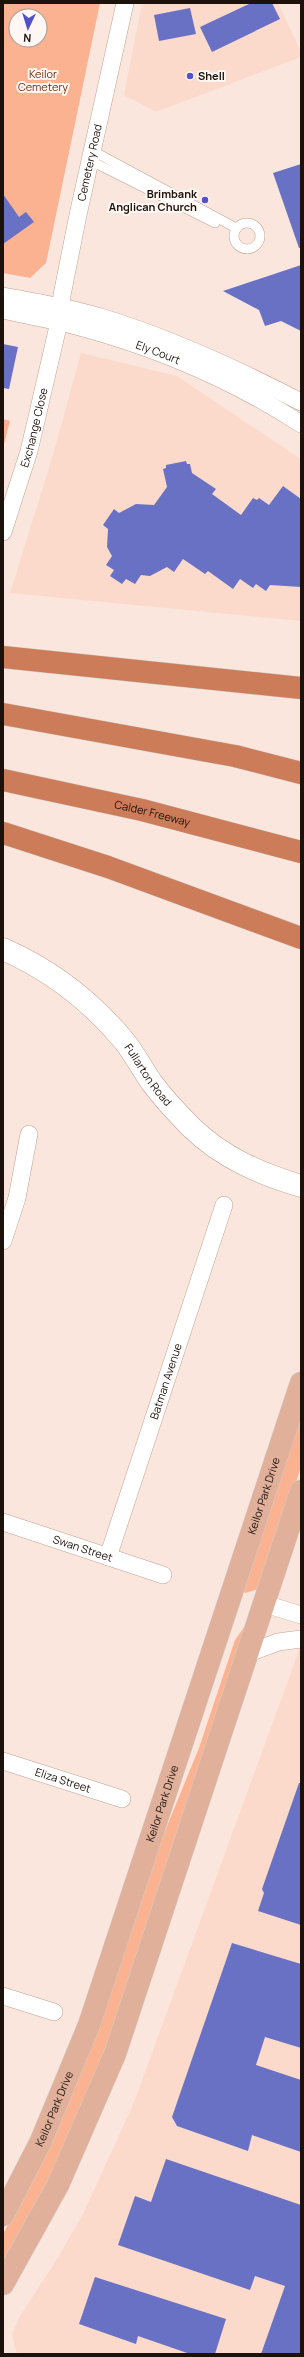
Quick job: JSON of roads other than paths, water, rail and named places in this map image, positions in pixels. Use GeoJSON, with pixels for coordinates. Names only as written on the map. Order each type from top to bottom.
{"type":"FeatureCollection","features":[{"type":"Feature","properties":{"kind":"highway"},"geometry":{"type":"LineString","coordinates":[[3,657],[301,688]]}},
{"type":"Feature","properties":{"kind":"highway"},"geometry":{"type":"LineString","coordinates":[[3,702],[110,722],[235,756],[301,772]]}},
{"type":"Feature","properties":{"kind":"highway"},"geometry":{"type":"LineString","coordinates":[[3,714],[235,756]]}},
{"type":"Feature","properties":{"kind":"highway","name":"Calder Freeway"},"geometry":{"type":"LineString","coordinates":[[3,780],[142,810],[301,852]]}},
{"type":"Feature","properties":{"kind":"highway"},"geometry":{"type":"LineString","coordinates":[[3,833],[108,867],[301,938]]}},
{"type":"Feature","properties":{"kind":"highway"},"geometry":{"type":"LineString","coordinates":[[191,897],[301,953]]}},
{"type":"Feature","properties":{"kind":"main road","name":"Fullarton Road"},"geometry":{"type":"LineString","coordinates":[[3,949],[48,974],[90,1006],[126,1044],[153,1084],[173,1108],[204,1139],[232,1159],[258,1172],[296,1182]]}},
{"type":"Feature","properties":{"kind":"main road","name":"Keilor Park Drive"},"geometry":{"type":"LineString","coordinates":[[3,2215],[41,2140],[89,2025],[301,1384]]}},
{"type":"Feature","properties":{"kind":"main road"},"geometry":{"type":"LineString","coordinates":[[3,2284],[58,2185],[76,2149],[115,2054],[249,1653],[301,1492]]}},
{"type":"Feature","properties":{"kind":"main road"},"geometry":{"type":"LineString","coordinates":[[232,1593],[265,1604]]}},
{"type":"Feature","properties":{"kind":"street","name":"Cemetery Road"},"geometry":{"type":"LineString","coordinates":[[60,314],[125,3]]}},
{"type":"Feature","properties":{"kind":"street","name":"Ely Court"},"geometry":{"type":"LineString","coordinates":[[3,296],[60,314],[161,352],[244,391],[295,421]]}},
{"type":"Feature","properties":{"kind":"street","name":"Ely Court"},"geometry":{"type":"LineString","coordinates":[[3,310],[60,314],[141,330],[195,351],[299,402]]}},
{"type":"Feature","properties":{"kind":"street","name":"Exchange Close"},"geometry":{"type":"LineString","coordinates":[[3,532],[29,451],[60,314]]}},
{"type":"Feature","properties":{"kind":"street"},"geometry":{"type":"LineString","coordinates":[[295,421],[299,402]]}},
{"type":"Feature","properties":{"kind":"street"},"geometry":{"type":"LineString","coordinates":[[3,1241],[17,1198],[29,1134]]}},
{"type":"Feature","properties":{"kind":"street","name":"Batman Avenue"},"geometry":{"type":"LineString","coordinates":[[108,1557],[224,1205]]}},
{"type":"Feature","properties":{"kind":"street","name":"Swan Street"},"geometry":{"type":"LineString","coordinates":[[3,1522],[163,1575]]}},
{"type":"Feature","properties":{"kind":"street"},"geometry":{"type":"LineString","coordinates":[[265,1604],[301,1615]]}},
{"type":"Feature","properties":{"kind":"street"},"geometry":{"type":"LineString","coordinates":[[249,1653],[278,1642],[301,1639]]}},
{"type":"Feature","properties":{"kind":"street","name":"Eliza Street"},"geometry":{"type":"LineString","coordinates":[[3,1761],[122,1799]]}},
{"type":"Feature","properties":{"kind":"street"},"geometry":{"type":"LineString","coordinates":[[3,1996],[54,2012]]}},
{"type":"Feature","properties":{"kind":"lane"},"geometry":{"type":"LineString","coordinates":[[92,156],[235,231]]}},
{"type":"Feature","properties":{"kind":"place","name":"Shell"},"geometry":{"type":"Point","coordinates":[190,76]}},
{"type":"Feature","properties":{"kind":"place","name":"Brimbank Anglican Church"},"geometry":{"type":"Point","coordinates":[205,200]}},
{"type":"Feature","properties":{"kind":"park label","name":"Keilor Cemetery"},"geometry":{"type":"Point","coordinates":[43,80]}}]}
